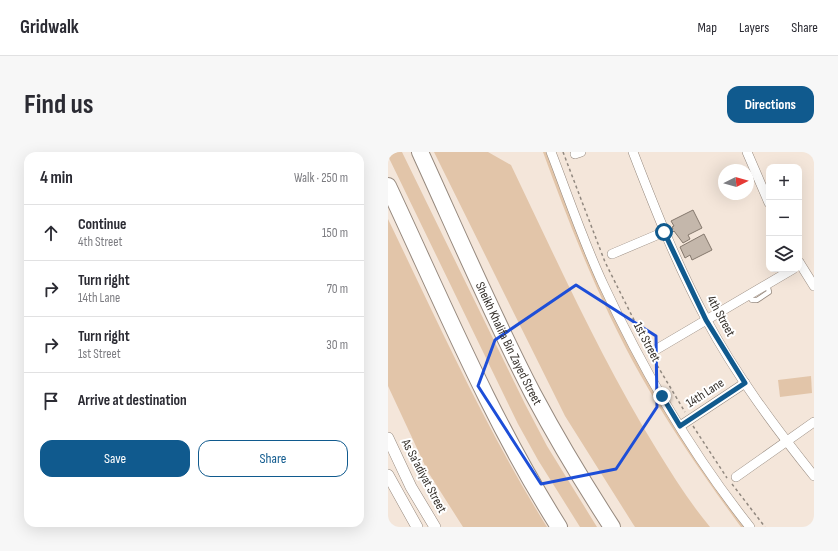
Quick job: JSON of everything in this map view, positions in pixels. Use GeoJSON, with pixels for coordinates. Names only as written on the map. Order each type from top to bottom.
{"type":"FeatureCollection","features":[{"type":"Feature","properties":{"kind":"highway","name":"Sheikh Khalifa Bin Zayed Street"},"geometry":{"type":"LineString","coordinates":[[420,152],[529,386],[570,460],[612,527]]}},
{"type":"Feature","properties":{"kind":"highway"},"geometry":{"type":"LineString","coordinates":[[388,186],[484,392],[522,466],[559,527]]}},
{"type":"Feature","properties":{"kind":"street","name":"1st Street"},"geometry":{"type":"LineString","coordinates":[[551,152],[603,283],[635,348],[680,426],[703,462],[750,527]]}},
{"type":"Feature","properties":{"kind":"street","name":"4th Street"},"geometry":{"type":"LineString","coordinates":[[633,152],[664,232],[706,320],[745,383],[786,441],[814,476]]}},
{"type":"Feature","properties":{"kind":"street"},"geometry":{"type":"LineString","coordinates":[[747,152],[768,200]]}},
{"type":"Feature","properties":{"kind":"street"},"geometry":{"type":"LineString","coordinates":[[612,254],[664,232]]}},
{"type":"Feature","properties":{"kind":"street"},"geometry":{"type":"LineString","coordinates":[[802,270],[814,286]]}},
{"type":"Feature","properties":{"kind":"street"},"geometry":{"type":"LineString","coordinates":[[657,349],[787,272]]}},
{"type":"Feature","properties":{"kind":"street","name":"14th Lane"},"geometry":{"type":"LineString","coordinates":[[680,426],[745,383]]}},
{"type":"Feature","properties":{"kind":"street"},"geometry":{"type":"LineString","coordinates":[[736,477],[814,422]]}},
{"type":"Feature","properties":{"kind":"street","name":"As Sa'adiyat Street"},"geometry":{"type":"LineString","coordinates":[[388,438],[411,487],[435,527]]}},
{"type":"Feature","properties":{"kind":"street"},"geometry":{"type":"LineString","coordinates":[[388,475],[417,527]]}},
{"type":"Feature","properties":{"kind":"highlighted area"},"geometry":{"type":"Polygon","coordinates":[[[576,285],[656,336],[657,407],[616,469],[541,484],[478,386],[495,340],[576,285]]]}},
{"type":"Feature","properties":{"kind":"shaded area"},"geometry":{"type":"Polygon","coordinates":[[[397,152],[402,152],[547,446],[597,527],[580,527],[538,460],[518,424],[388,156],[397,152]]]}},
{"type":"Feature","properties":{"kind":"shaded area"},"geometry":{"type":"Polygon","coordinates":[[[434,152],[488,152],[511,165],[580,309],[617,381],[669,470],[710,527],[635,527],[565,416],[434,152]]]}},
{"type":"Feature","properties":{"kind":"shaded area"},"geometry":{"type":"Polygon","coordinates":[[[543,152],[548,152],[631,348],[746,527],[741,527],[689,453],[652,396],[626,349],[600,294],[564,210],[543,152]]]}},
{"type":"Feature","properties":{"kind":"shaded area"},"geometry":{"type":"Polygon","coordinates":[[[388,219],[483,414],[503,452],[547,527],[463,527],[428,472],[388,386],[388,219]]]}},
{"type":"Feature","properties":{"kind":"shaded area"},"geometry":{"type":"Polygon","coordinates":[[[811,376],[812,393],[780,397],[778,380],[811,376]]]}},
{"type":"Feature","properties":{"kind":"building"},"geometry":{"type":"Polygon","coordinates":[[[693,210],[702,228],[688,235],[690,239],[683,243],[674,231],[673,232],[671,230],[674,226],[671,221],[693,210]]]}},
{"type":"Feature","properties":{"kind":"building"},"geometry":{"type":"Polygon","coordinates":[[[704,234],[712,250],[692,260],[690,255],[685,258],[680,247],[704,234]]]}},
{"type":"Feature","properties":{"kind":"route"},"geometry":{"type":"LineString","coordinates":[[662,396],[680,426],[745,383],[706,320],[664,232]]}}]}
